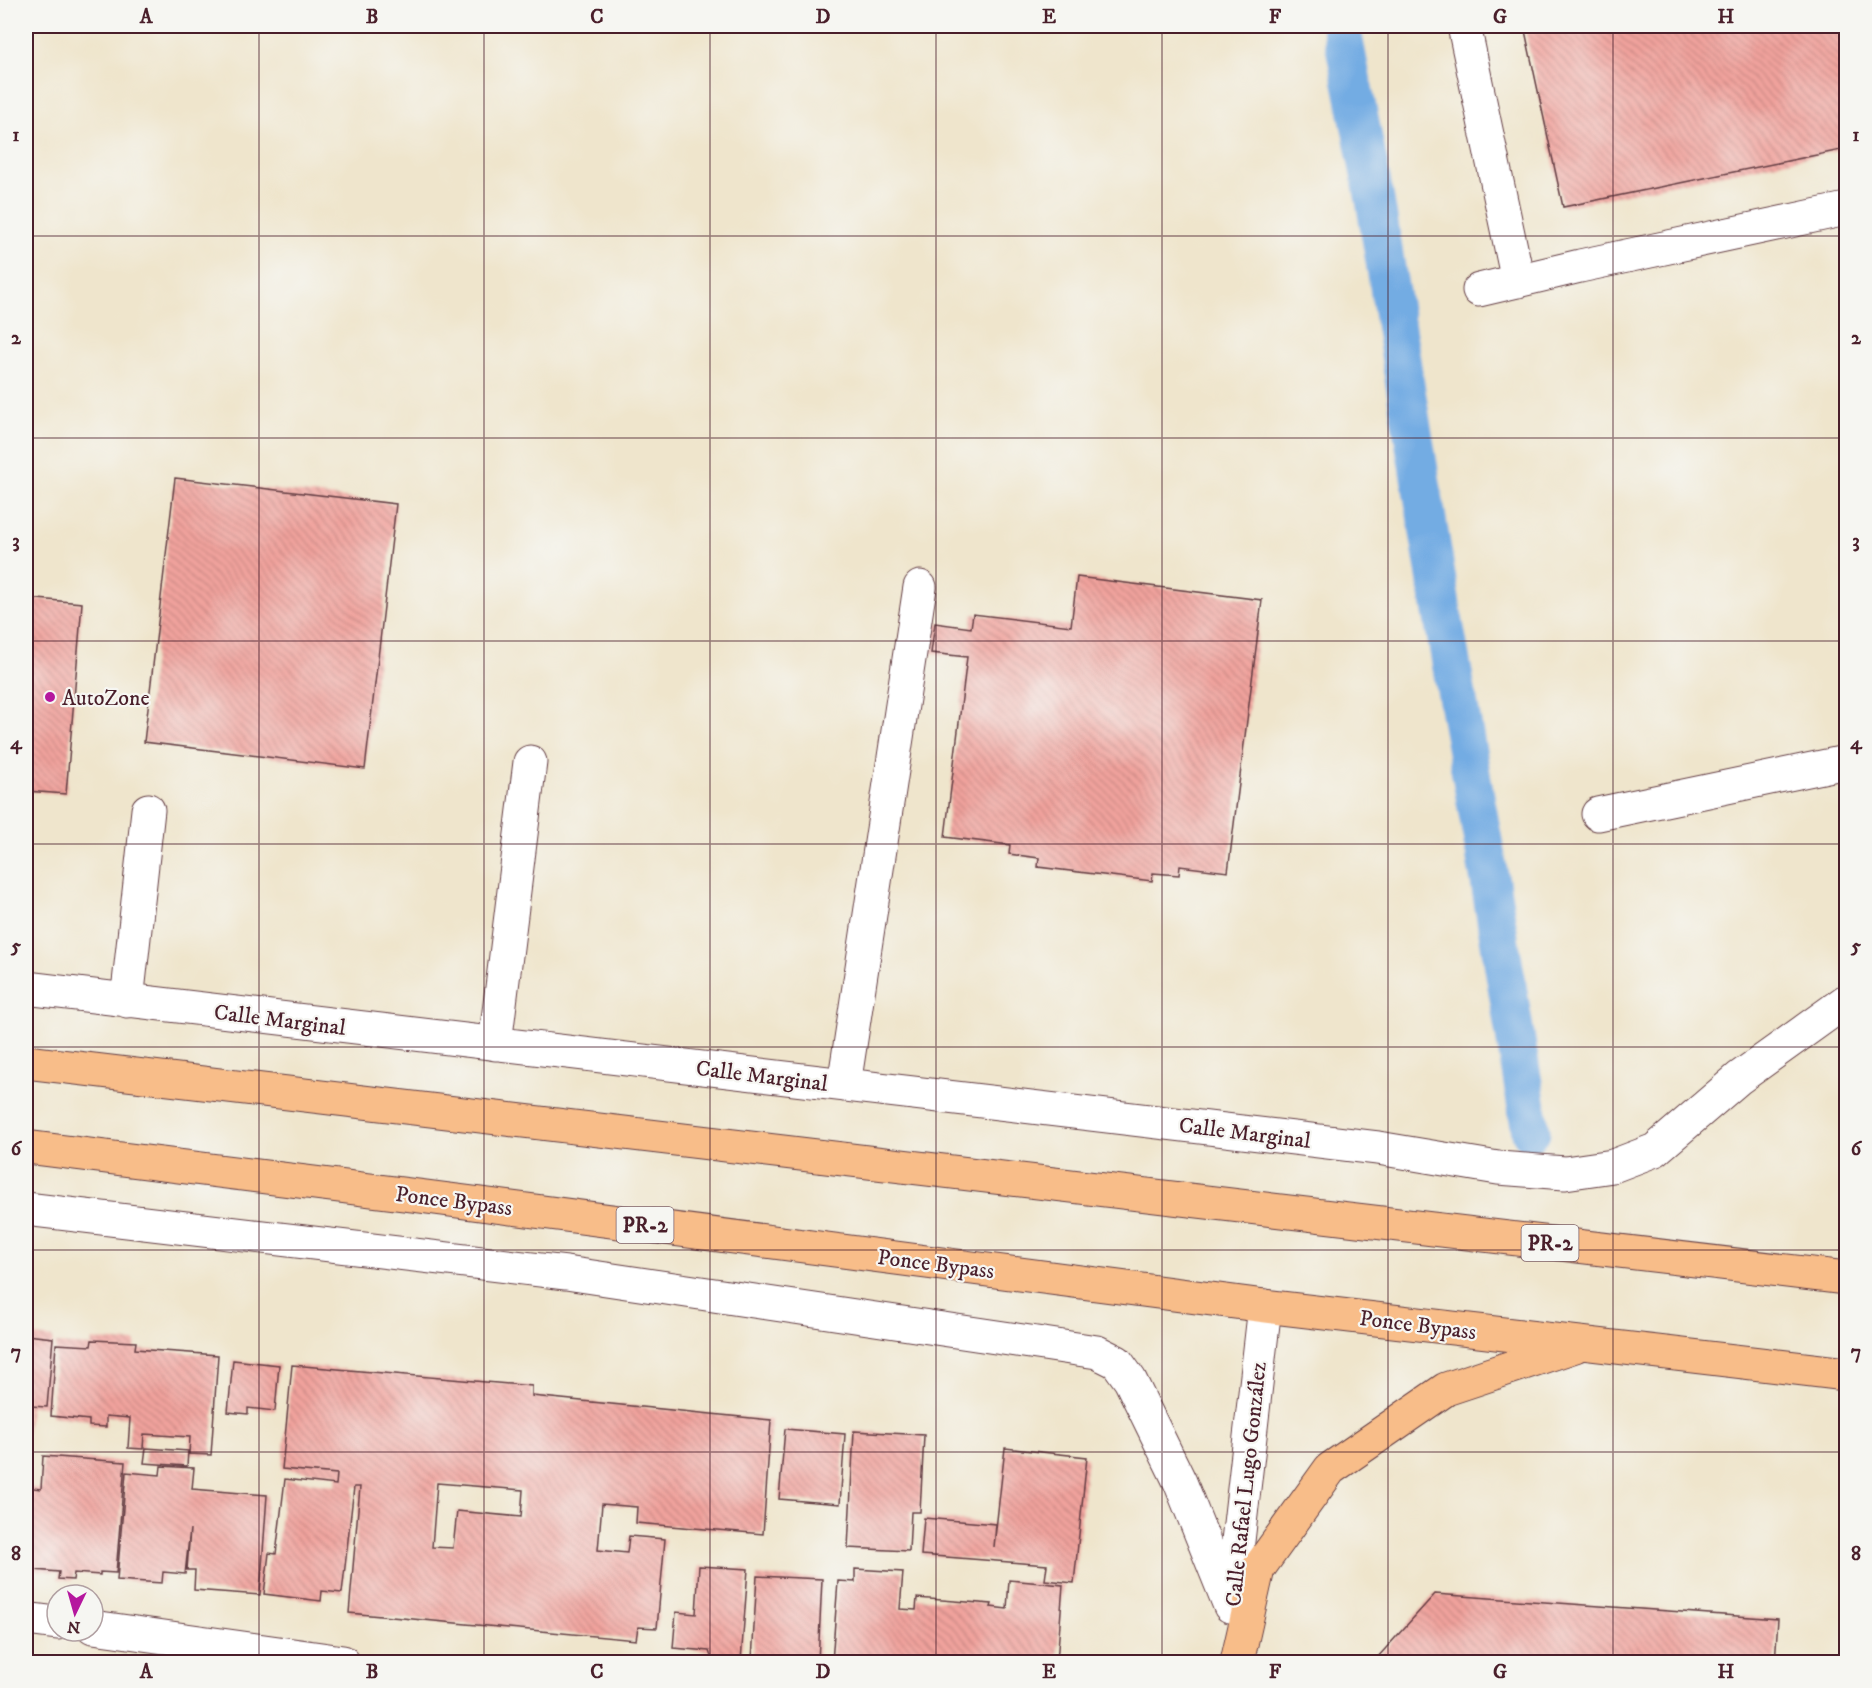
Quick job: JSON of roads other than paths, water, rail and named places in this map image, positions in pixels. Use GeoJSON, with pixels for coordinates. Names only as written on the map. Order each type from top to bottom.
{"type":"FeatureCollection","features":[{"type":"Feature","properties":{"kind":"highway","name":"PR-2"},"geometry":{"type":"LineString","coordinates":[[26,1062],[1846,1278]]}},
{"type":"Feature","properties":{"kind":"highway","name":"Ponce Bypass"},"geometry":{"type":"LineString","coordinates":[[26,1147],[1265,1306],[1846,1374]]}},
{"type":"Feature","properties":{"kind":"highway"},"geometry":{"type":"LineString","coordinates":[[1237,1662],[1258,1569],[1330,1469],[1446,1389],[1585,1343]]}},
{"type":"Feature","properties":{"kind":"street"},"geometry":{"type":"LineString","coordinates":[[1464,26],[1518,281]]}},
{"type":"Feature","properties":{"kind":"street"},"geometry":{"type":"LineString","coordinates":[[1479,290],[1846,209]]}},
{"type":"Feature","properties":{"kind":"street"},"geometry":{"type":"LineString","coordinates":[[844,1085],[920,587]]}},
{"type":"Feature","properties":{"kind":"street"},"geometry":{"type":"LineString","coordinates":[[495,1044],[530,762]]}},
{"type":"Feature","properties":{"kind":"street"},"geometry":{"type":"LineString","coordinates":[[1598,814],[1846,762]]}},
{"type":"Feature","properties":{"kind":"street"},"geometry":{"type":"LineString","coordinates":[[127,1000],[148,810]]}},
{"type":"Feature","properties":{"kind":"street","name":"Calle Marginal"},"geometry":{"type":"LineString","coordinates":[[26,988],[1378,1148],[1498,1168],[1565,1173],[1613,1166],[1655,1150],[1739,1078],[1846,1001]]}},
{"type":"Feature","properties":{"kind":"street"},"geometry":{"type":"LineString","coordinates":[[26,1209],[566,1273],[1097,1352],[1117,1362],[1130,1380],[1180,1482],[1230,1606]]}},
{"type":"Feature","properties":{"kind":"street","name":"Calle Rafael Lugo González"},"geometry":{"type":"LineString","coordinates":[[1230,1662],[1230,1606],[1265,1306]]}},
{"type":"Feature","properties":{"kind":"street"},"geometry":{"type":"LineString","coordinates":[[26,1619],[45,1621]]}},
{"type":"Feature","properties":{"kind":"street"},"geometry":{"type":"LineString","coordinates":[[105,1629],[344,1662]]}},
{"type":"Feature","properties":{"kind":"waterway"},"geometry":{"type":"LineString","coordinates":[[1341,26],[1375,200],[1442,612],[1485,852],[1531,1132]]}},
{"type":"Feature","properties":{"kind":"place","name":"AutoZone"},"geometry":{"type":"Point","coordinates":[50,697]}}]}
